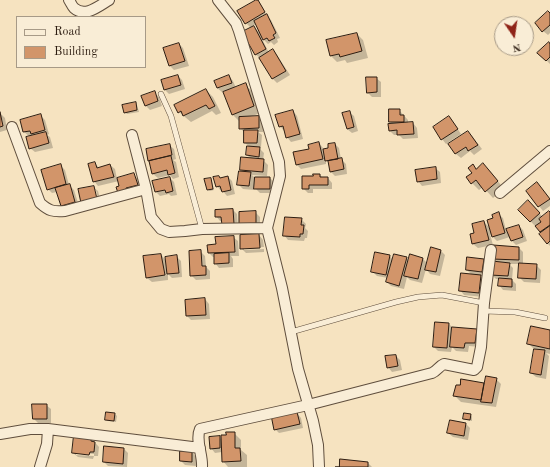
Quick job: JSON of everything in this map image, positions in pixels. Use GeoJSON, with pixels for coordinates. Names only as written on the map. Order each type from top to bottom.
{"type":"FeatureCollection","features":[{"type":"Feature","properties":{"kind":"street"},"geometry":{"type":"LineString","coordinates":[[69,0],[73,8],[84,12],[95,9],[109,0]]}},
{"type":"Feature","properties":{"kind":"street"},"geometry":{"type":"LineString","coordinates":[[218,0],[236,23],[240,31],[279,162],[280,176],[267,228],[282,288],[298,369],[313,421],[318,445],[319,467]]}},
{"type":"Feature","properties":{"kind":"street"},"geometry":{"type":"LineString","coordinates":[[12,127],[40,203],[46,209],[53,212],[65,211],[146,189]]}},
{"type":"Feature","properties":{"kind":"street"},"geometry":{"type":"LineString","coordinates":[[132,136],[152,217],[161,229],[169,232],[202,229],[267,228]]}},
{"type":"Feature","properties":{"kind":"street"},"geometry":{"type":"LineString","coordinates":[[500,193],[550,151]]}},
{"type":"Feature","properties":{"kind":"street"},"geometry":{"type":"LineString","coordinates":[[202,467],[198,440],[200,429],[308,405],[432,373],[444,364],[474,370],[477,367],[479,360],[490,250]]}},
{"type":"Feature","properties":{"kind":"street"},"geometry":{"type":"LineString","coordinates":[[0,434],[48,429],[200,448]]}},
{"type":"Feature","properties":{"kind":"street"},"geometry":{"type":"LineString","coordinates":[[40,467],[47,444],[48,429]]}},
{"type":"Feature","properties":{"kind":"lane"},"geometry":{"type":"LineString","coordinates":[[161,94],[172,116],[202,229]]}},
{"type":"Feature","properties":{"kind":"lane"},"geometry":{"type":"LineString","coordinates":[[291,332],[418,297],[442,296],[484,307],[545,318]]}},
{"type":"Feature","properties":{"kind":"building"},"geometry":{"type":"Polygon","coordinates":[[[258,0],[265,12],[245,24],[237,11],[258,0]]]}},
{"type":"Feature","properties":{"kind":"building"},"geometry":{"type":"Polygon","coordinates":[[[548,11],[550,13],[550,25],[542,32],[535,23],[548,11]]]}},
{"type":"Feature","properties":{"kind":"building"},"geometry":{"type":"Polygon","coordinates":[[[267,14],[276,33],[273,35],[275,38],[269,41],[267,38],[263,40],[254,21],[267,14]]]}},
{"type":"Feature","properties":{"kind":"building"},"geometry":{"type":"Polygon","coordinates":[[[254,26],[266,49],[255,55],[242,32],[254,26]]]}},
{"type":"Feature","properties":{"kind":"building"},"geometry":{"type":"Polygon","coordinates":[[[357,33],[362,51],[340,57],[339,54],[330,56],[326,40],[357,33]]]}},
{"type":"Feature","properties":{"kind":"building"},"geometry":{"type":"Polygon","coordinates":[[[549,42],[550,57],[546,61],[537,53],[549,42]]]}},
{"type":"Feature","properties":{"kind":"building"},"geometry":{"type":"Polygon","coordinates":[[[179,43],[185,61],[169,66],[163,48],[179,43]]]}},
{"type":"Feature","properties":{"kind":"building"},"geometry":{"type":"Polygon","coordinates":[[[273,49],[286,71],[272,79],[259,58],[273,49]]]}},
{"type":"Feature","properties":{"kind":"building"},"geometry":{"type":"Polygon","coordinates":[[[178,75],[181,85],[164,90],[161,80],[178,75]]]}},
{"type":"Feature","properties":{"kind":"building"},"geometry":{"type":"Polygon","coordinates":[[[229,75],[232,83],[217,88],[214,81],[229,75]]]}},
{"type":"Feature","properties":{"kind":"building"},"geometry":{"type":"Polygon","coordinates":[[[366,77],[377,77],[377,92],[367,93],[366,77]]]}},
{"type":"Feature","properties":{"kind":"building"},"geometry":{"type":"Polygon","coordinates":[[[246,83],[254,106],[232,115],[223,92],[246,83]]]}},
{"type":"Feature","properties":{"kind":"building"},"geometry":{"type":"Polygon","coordinates":[[[206,89],[215,106],[209,109],[206,105],[183,116],[181,111],[178,113],[174,105],[206,89]]]}},
{"type":"Feature","properties":{"kind":"building"},"geometry":{"type":"Polygon","coordinates":[[[155,91],[158,101],[145,106],[141,96],[155,91]]]}},
{"type":"Feature","properties":{"kind":"building"},"geometry":{"type":"Polygon","coordinates":[[[136,102],[137,110],[124,113],[122,105],[136,102]]]}},
{"type":"Feature","properties":{"kind":"building"},"geometry":{"type":"Polygon","coordinates":[[[389,109],[400,109],[400,115],[404,115],[404,122],[389,122],[389,109]]]}},
{"type":"Feature","properties":{"kind":"building"},"geometry":{"type":"Polygon","coordinates":[[[293,110],[300,134],[286,138],[283,126],[279,127],[275,115],[293,110]]]}},
{"type":"Feature","properties":{"kind":"building"},"geometry":{"type":"Polygon","coordinates":[[[350,111],[354,127],[347,129],[342,113],[350,111]]]}},
{"type":"Feature","properties":{"kind":"building"},"geometry":{"type":"Polygon","coordinates":[[[0,112],[3,126],[0,127],[0,112]]]}},
{"type":"Feature","properties":{"kind":"building"},"geometry":{"type":"Polygon","coordinates":[[[41,114],[45,130],[31,134],[30,131],[23,132],[20,120],[41,114]]]}},
{"type":"Feature","properties":{"kind":"building"},"geometry":{"type":"Polygon","coordinates":[[[259,116],[259,128],[239,129],[239,117],[259,116]]]}},
{"type":"Feature","properties":{"kind":"building"},"geometry":{"type":"Polygon","coordinates":[[[449,116],[458,129],[441,140],[433,127],[449,116]]]}},
{"type":"Feature","properties":{"kind":"building"},"geometry":{"type":"Polygon","coordinates":[[[413,122],[414,134],[397,135],[397,130],[389,131],[388,124],[413,122]]]}},
{"type":"Feature","properties":{"kind":"building"},"geometry":{"type":"Polygon","coordinates":[[[244,130],[258,130],[257,143],[244,143],[244,130]]]}},
{"type":"Feature","properties":{"kind":"building"},"geometry":{"type":"Polygon","coordinates":[[[468,131],[478,145],[468,151],[466,147],[455,154],[448,144],[468,131]]]}},
{"type":"Feature","properties":{"kind":"building"},"geometry":{"type":"Polygon","coordinates":[[[46,132],[49,143],[29,149],[26,137],[46,132]]]}},
{"type":"Feature","properties":{"kind":"building"},"geometry":{"type":"Polygon","coordinates":[[[319,142],[323,159],[296,165],[293,152],[309,149],[308,145],[319,142]]]}},
{"type":"Feature","properties":{"kind":"building"},"geometry":{"type":"Polygon","coordinates":[[[335,143],[338,159],[325,161],[323,149],[328,148],[328,144],[335,143]]]}},
{"type":"Feature","properties":{"kind":"building"},"geometry":{"type":"Polygon","coordinates":[[[170,144],[172,155],[148,161],[146,149],[170,144]]]}},
{"type":"Feature","properties":{"kind":"building"},"geometry":{"type":"Polygon","coordinates":[[[247,146],[260,147],[259,157],[246,155],[247,146]]]}},
{"type":"Feature","properties":{"kind":"building"},"geometry":{"type":"Polygon","coordinates":[[[171,156],[175,173],[168,175],[167,170],[152,174],[149,161],[171,156]]]}},
{"type":"Feature","properties":{"kind":"building"},"geometry":{"type":"Polygon","coordinates":[[[241,157],[264,159],[263,172],[240,170],[241,157]]]}},
{"type":"Feature","properties":{"kind":"building"},"geometry":{"type":"Polygon","coordinates":[[[342,158],[344,169],[330,172],[328,161],[342,158]]]}},
{"type":"Feature","properties":{"kind":"building"},"geometry":{"type":"Polygon","coordinates":[[[95,162],[97,168],[110,164],[114,177],[93,182],[88,164],[95,162]]]}},
{"type":"Feature","properties":{"kind":"building"},"geometry":{"type":"Polygon","coordinates":[[[483,163],[498,181],[485,192],[476,180],[471,184],[466,177],[472,173],[468,168],[473,164],[476,169],[483,163]]]}},
{"type":"Feature","properties":{"kind":"building"},"geometry":{"type":"Polygon","coordinates":[[[61,164],[66,184],[47,190],[41,170],[61,164]]]}},
{"type":"Feature","properties":{"kind":"building"},"geometry":{"type":"Polygon","coordinates":[[[436,167],[437,179],[417,182],[415,170],[436,167]]]}},
{"type":"Feature","properties":{"kind":"building"},"geometry":{"type":"Polygon","coordinates":[[[239,171],[251,172],[249,186],[237,185],[239,171]]]}},
{"type":"Feature","properties":{"kind":"building"},"geometry":{"type":"Polygon","coordinates":[[[134,173],[138,185],[126,188],[126,190],[118,193],[116,187],[119,186],[117,178],[134,173]]]}},
{"type":"Feature","properties":{"kind":"building"},"geometry":{"type":"Polygon","coordinates":[[[313,174],[320,174],[320,177],[328,177],[328,185],[309,185],[309,189],[302,189],[302,176],[313,176],[313,174]]]}},
{"type":"Feature","properties":{"kind":"building"},"geometry":{"type":"Polygon","coordinates":[[[219,176],[220,178],[228,176],[231,190],[222,192],[220,186],[216,187],[213,177],[219,176]]]}},
{"type":"Feature","properties":{"kind":"building"},"geometry":{"type":"Polygon","coordinates":[[[170,177],[173,191],[166,193],[165,190],[155,192],[152,181],[170,177]]]}},
{"type":"Feature","properties":{"kind":"building"},"geometry":{"type":"Polygon","coordinates":[[[255,177],[270,177],[270,189],[254,189],[255,177]]]}},
{"type":"Feature","properties":{"kind":"building"},"geometry":{"type":"Polygon","coordinates":[[[211,178],[213,189],[207,190],[204,179],[211,178]]]}},
{"type":"Feature","properties":{"kind":"building"},"geometry":{"type":"Polygon","coordinates":[[[537,182],[550,199],[538,207],[526,191],[537,182]]]}},
{"type":"Feature","properties":{"kind":"building"},"geometry":{"type":"Polygon","coordinates":[[[70,184],[75,202],[61,206],[55,188],[70,184]]]}},
{"type":"Feature","properties":{"kind":"building"},"geometry":{"type":"Polygon","coordinates":[[[94,186],[97,199],[81,203],[78,189],[94,186]]]}},
{"type":"Feature","properties":{"kind":"building"},"geometry":{"type":"Polygon","coordinates":[[[528,200],[540,213],[530,222],[518,210],[528,200]]]}},
{"type":"Feature","properties":{"kind":"building"},"geometry":{"type":"Polygon","coordinates":[[[233,209],[234,224],[222,225],[221,217],[215,217],[215,210],[233,209]]]}},
{"type":"Feature","properties":{"kind":"building"},"geometry":{"type":"Polygon","coordinates":[[[256,211],[256,224],[239,224],[239,212],[256,211]]]}},
{"type":"Feature","properties":{"kind":"building"},"geometry":{"type":"Polygon","coordinates":[[[549,211],[550,225],[540,232],[535,226],[541,222],[539,219],[549,211]]]}},
{"type":"Feature","properties":{"kind":"building"},"geometry":{"type":"Polygon","coordinates":[[[499,212],[505,233],[492,237],[487,220],[493,218],[492,215],[499,212]]]}},
{"type":"Feature","properties":{"kind":"building"},"geometry":{"type":"Polygon","coordinates":[[[285,217],[302,218],[301,225],[304,225],[303,234],[300,234],[300,237],[283,236],[285,217]]]}},
{"type":"Feature","properties":{"kind":"building"},"geometry":{"type":"Polygon","coordinates":[[[484,221],[489,240],[472,244],[470,234],[474,233],[472,224],[484,221]]]}},
{"type":"Feature","properties":{"kind":"building"},"geometry":{"type":"Polygon","coordinates":[[[519,225],[523,237],[511,241],[506,229],[519,225]]]}},
{"type":"Feature","properties":{"kind":"building"},"geometry":{"type":"Polygon","coordinates":[[[550,226],[550,241],[547,244],[539,234],[550,226]]]}},
{"type":"Feature","properties":{"kind":"building"},"geometry":{"type":"Polygon","coordinates":[[[259,234],[260,248],[240,249],[240,235],[259,234]]]}},
{"type":"Feature","properties":{"kind":"building"},"geometry":{"type":"Polygon","coordinates":[[[234,236],[235,252],[208,253],[207,245],[216,244],[215,237],[234,236]]]}},
{"type":"Feature","properties":{"kind":"building"},"geometry":{"type":"Polygon","coordinates":[[[493,245],[519,247],[519,260],[492,259],[493,245]]]}},
{"type":"Feature","properties":{"kind":"building"},"geometry":{"type":"Polygon","coordinates":[[[431,247],[441,250],[436,272],[425,270],[431,247]]]}},
{"type":"Feature","properties":{"kind":"building"},"geometry":{"type":"Polygon","coordinates":[[[201,250],[202,266],[206,266],[206,275],[190,276],[189,251],[201,250]]]}},
{"type":"Feature","properties":{"kind":"building"},"geometry":{"type":"Polygon","coordinates":[[[375,252],[390,255],[386,275],[371,272],[375,252]]]}},
{"type":"Feature","properties":{"kind":"building"},"geometry":{"type":"Polygon","coordinates":[[[229,253],[229,263],[214,264],[214,254],[229,253]]]}},
{"type":"Feature","properties":{"kind":"building"},"geometry":{"type":"Polygon","coordinates":[[[161,254],[165,275],[146,278],[143,256],[161,254]]]}},
{"type":"Feature","properties":{"kind":"building"},"geometry":{"type":"Polygon","coordinates":[[[394,254],[407,257],[399,286],[386,282],[394,254]]]}},
{"type":"Feature","properties":{"kind":"building"},"geometry":{"type":"Polygon","coordinates":[[[410,254],[423,258],[418,279],[404,276],[410,254]]]}},
{"type":"Feature","properties":{"kind":"building"},"geometry":{"type":"Polygon","coordinates":[[[177,255],[179,273],[167,274],[165,257],[177,255]]]}},
{"type":"Feature","properties":{"kind":"building"},"geometry":{"type":"Polygon","coordinates":[[[467,257],[484,259],[482,272],[466,270],[467,257]]]}},
{"type":"Feature","properties":{"kind":"building"},"geometry":{"type":"Polygon","coordinates":[[[492,261],[510,263],[508,276],[490,275],[492,261]]]}},
{"type":"Feature","properties":{"kind":"building"},"geometry":{"type":"Polygon","coordinates":[[[519,263],[537,264],[536,279],[518,278],[519,263]]]}},
{"type":"Feature","properties":{"kind":"building"},"geometry":{"type":"Polygon","coordinates":[[[461,273],[481,275],[479,293],[459,291],[461,273]]]}},
{"type":"Feature","properties":{"kind":"building"},"geometry":{"type":"Polygon","coordinates":[[[499,278],[512,279],[512,287],[498,286],[499,278]]]}},
{"type":"Feature","properties":{"kind":"building"},"geometry":{"type":"Polygon","coordinates":[[[205,298],[206,315],[186,316],[185,300],[205,298]]]}},
{"type":"Feature","properties":{"kind":"building"},"geometry":{"type":"Polygon","coordinates":[[[435,322],[449,323],[447,348],[433,347],[435,322]]]}},
{"type":"Feature","properties":{"kind":"building"},"geometry":{"type":"Polygon","coordinates":[[[531,326],[550,330],[550,349],[527,344],[531,326]]]}},
{"type":"Feature","properties":{"kind":"building"},"geometry":{"type":"Polygon","coordinates":[[[452,327],[477,329],[475,343],[465,343],[464,348],[450,347],[452,327]]]}},
{"type":"Feature","properties":{"kind":"building"},"geometry":{"type":"Polygon","coordinates":[[[534,349],[545,350],[541,375],[530,373],[534,349]]]}},
{"type":"Feature","properties":{"kind":"building"},"geometry":{"type":"Polygon","coordinates":[[[396,355],[398,366],[387,368],[385,356],[396,355]]]}},
{"type":"Feature","properties":{"kind":"building"},"geometry":{"type":"Polygon","coordinates":[[[486,376],[497,378],[492,403],[481,402],[486,376]]]}},
{"type":"Feature","properties":{"kind":"building"},"geometry":{"type":"Polygon","coordinates":[[[461,379],[484,383],[481,400],[453,396],[456,385],[460,385],[461,379]]]}},
{"type":"Feature","properties":{"kind":"building"},"geometry":{"type":"Polygon","coordinates":[[[32,404],[47,404],[47,419],[33,419],[32,404]]]}},
{"type":"Feature","properties":{"kind":"building"},"geometry":{"type":"Polygon","coordinates":[[[106,412],[115,413],[114,421],[105,420],[106,412]]]}},
{"type":"Feature","properties":{"kind":"building"},"geometry":{"type":"Polygon","coordinates":[[[297,412],[300,424],[274,430],[271,415],[297,412]]]}},
{"type":"Feature","properties":{"kind":"building"},"geometry":{"type":"Polygon","coordinates":[[[464,413],[471,414],[470,420],[463,419],[464,413]]]}},
{"type":"Feature","properties":{"kind":"building"},"geometry":{"type":"Polygon","coordinates":[[[450,420],[466,423],[464,436],[447,433],[450,420]]]}},
{"type":"Feature","properties":{"kind":"building"},"geometry":{"type":"Polygon","coordinates":[[[226,432],[235,432],[235,448],[240,448],[241,461],[222,462],[221,435],[226,435],[226,432]]]}},
{"type":"Feature","properties":{"kind":"building"},"geometry":{"type":"Polygon","coordinates":[[[74,435],[91,437],[91,441],[95,442],[94,452],[90,452],[89,455],[72,453],[74,435]]]}},
{"type":"Feature","properties":{"kind":"building"},"geometry":{"type":"Polygon","coordinates":[[[220,436],[220,448],[210,449],[209,437],[220,436]]]}},
{"type":"Feature","properties":{"kind":"building"},"geometry":{"type":"Polygon","coordinates":[[[104,446],[124,448],[123,464],[103,462],[104,446]]]}},
{"type":"Feature","properties":{"kind":"building"},"geometry":{"type":"Polygon","coordinates":[[[180,451],[192,451],[192,462],[180,461],[180,451]]]}},
{"type":"Feature","properties":{"kind":"building"},"geometry":{"type":"Polygon","coordinates":[[[340,459],[368,462],[368,467],[339,467],[340,459]]]}}]}
